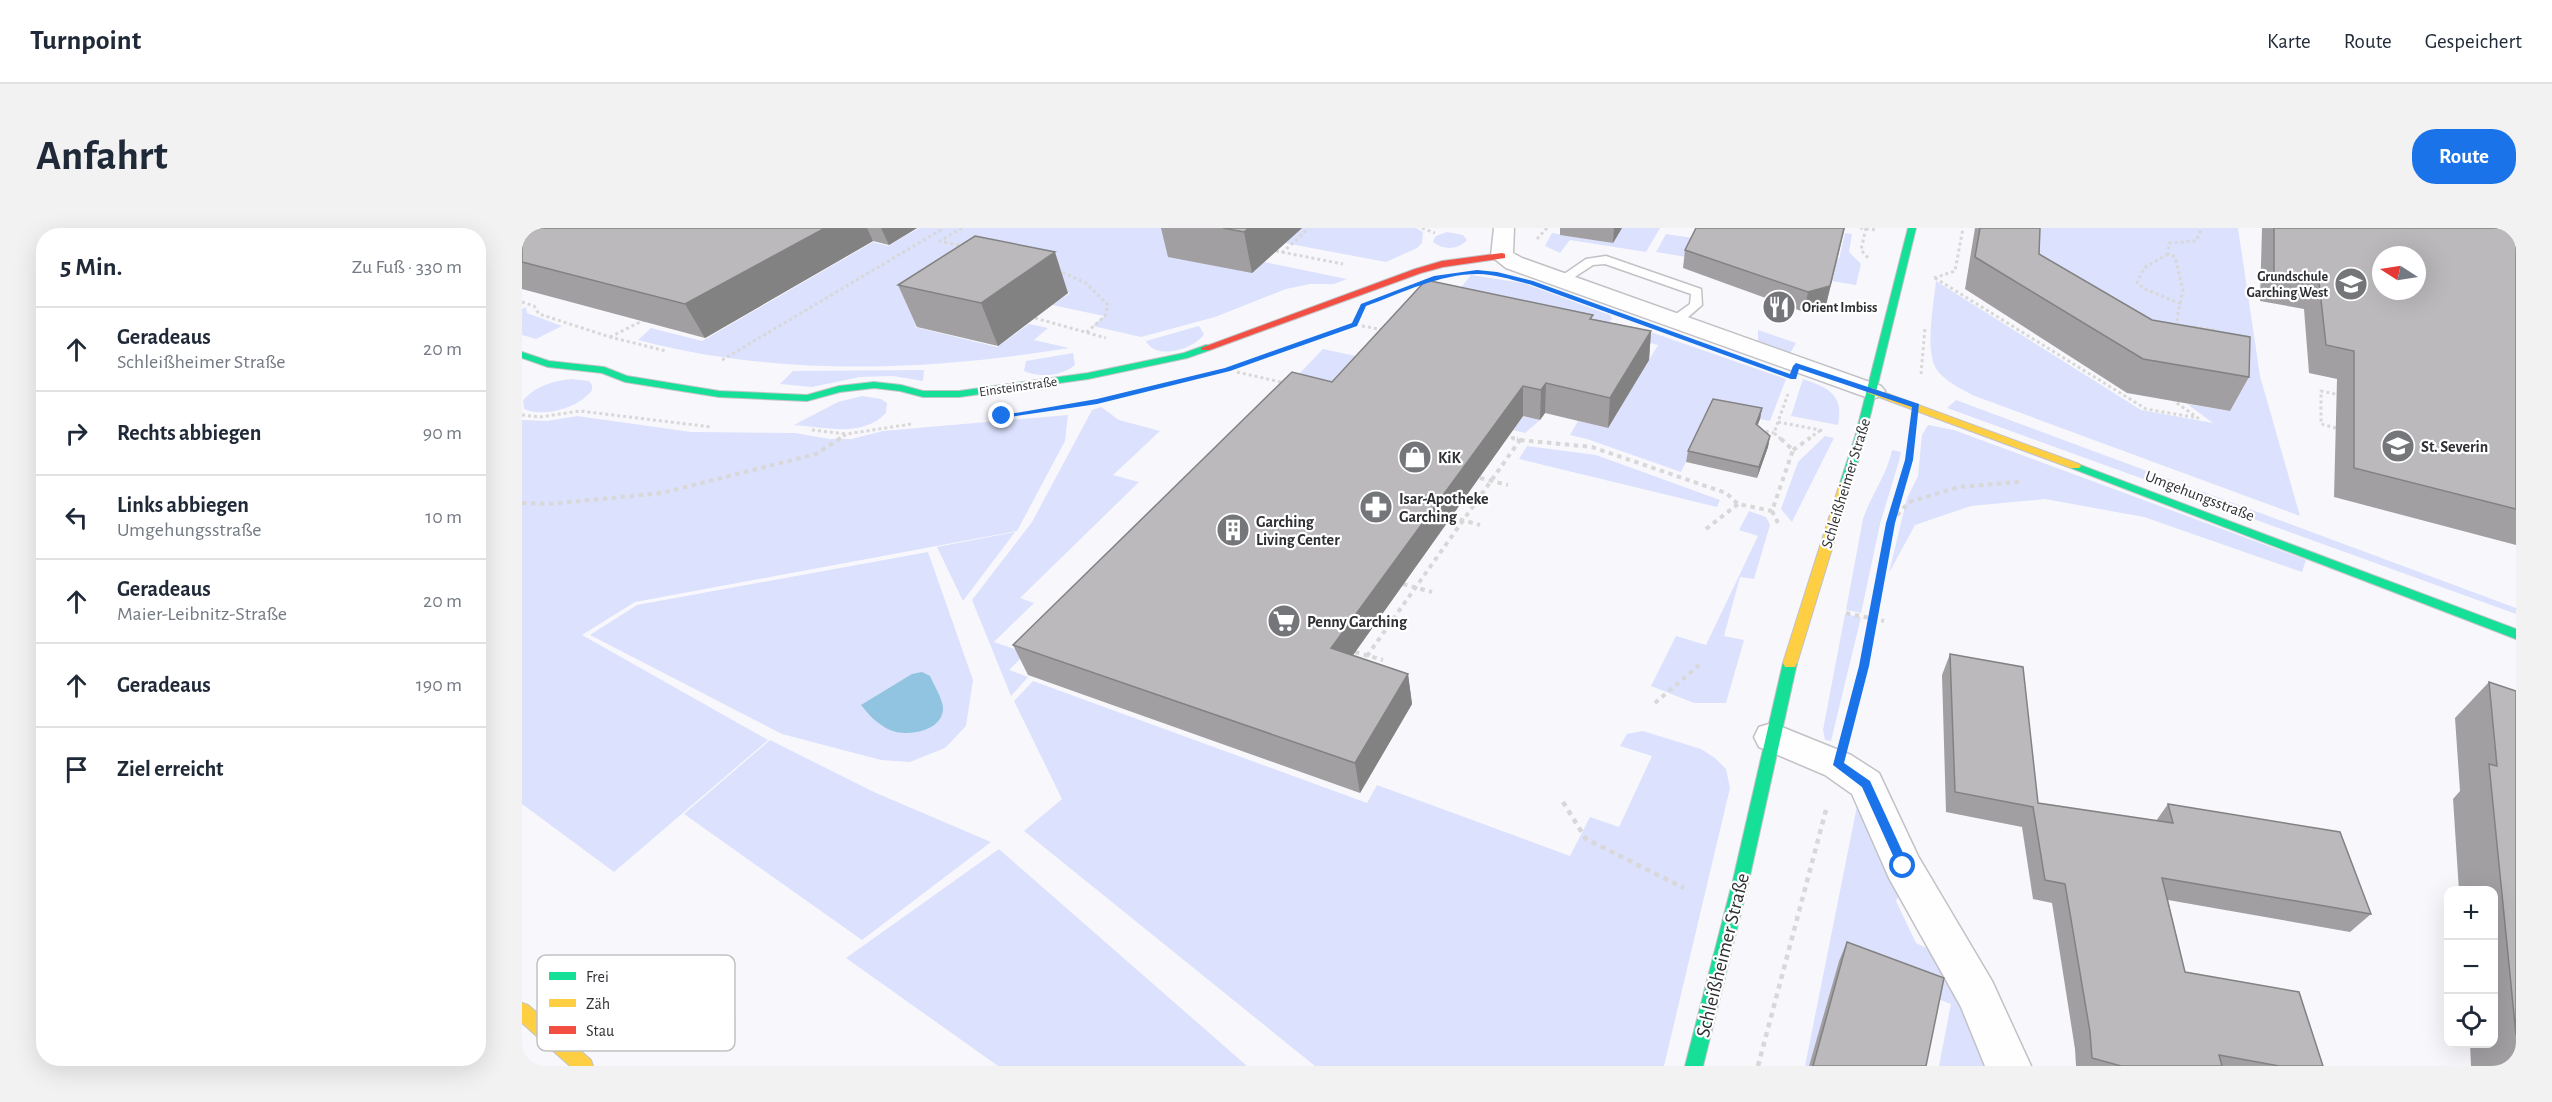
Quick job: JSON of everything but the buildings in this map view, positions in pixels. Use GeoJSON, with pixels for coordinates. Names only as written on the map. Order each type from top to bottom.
{"type":"FeatureCollection","features":[{"type":"Feature","properties":{"kind":"main road","name":"Schleißheimer Straße"},"geometry":{"type":"LineString","coordinates":[[1694,1066],[1741,880],[1772,737],[1807,604],[1860,437],[1912,228]]}},
{"type":"Feature","properties":{"kind":"main road","name":"Einsteinstraße"},"geometry":{"type":"LineString","coordinates":[[522,355],[548,364],[604,370],[625,379],[719,394],[807,398],[839,389],[874,385],[901,388],[923,394],[959,394],[1023,387],[1187,355],[1432,267],[1502,256]]}},
{"type":"Feature","properties":{"kind":"main road","name":"Umgehungsstraße"},"geometry":{"type":"LineString","coordinates":[[1872,391],[2516,634]]}},
{"type":"Feature","properties":{"kind":"main road"},"geometry":{"type":"LineString","coordinates":[[522,1011],[537,1024]]}},
{"type":"Feature","properties":{"kind":"main road"},"geometry":{"type":"LineString","coordinates":[[567,1051],[584,1066]]}},
{"type":"Feature","properties":{"kind":"street"},"geometry":{"type":"LineString","coordinates":[[1502,229],[1502,256],[1524,268],[1872,391]]}},
{"type":"Feature","properties":{"kind":"street"},"geometry":{"type":"LineString","coordinates":[[1772,737],[1838,765],[1866,784],[1903,866],[1977,995],[2008,1066]]}},
{"type":"Feature","properties":{"kind":"lane"},"geometry":{"type":"LineString","coordinates":[[1560,281],[1590,262],[1606,260],[1697,292],[1696,305],[1674,322]]}},
{"type":"Feature","properties":{"kind":"path"},"geometry":{"type":"LineString","coordinates":[[733,362],[722,360],[944,228]]}},
{"type":"Feature","properties":{"kind":"path"},"geometry":{"type":"LineString","coordinates":[[962,228],[940,241],[962,246]]}},
{"type":"Feature","properties":{"kind":"path"},"geometry":{"type":"LineString","coordinates":[[1282,253],[1309,228]]}},
{"type":"Feature","properties":{"kind":"path"},"geometry":{"type":"LineString","coordinates":[[1422,228],[1435,233]]}},
{"type":"Feature","properties":{"kind":"path"},"geometry":{"type":"LineString","coordinates":[[1544,232],[1547,228]]}},
{"type":"Feature","properties":{"kind":"path"},"geometry":{"type":"LineString","coordinates":[[1963,228],[1955,271],[1933,279],[2146,409],[2198,418],[2174,401]]}},
{"type":"Feature","properties":{"kind":"path"},"geometry":{"type":"LineString","coordinates":[[2168,254],[2169,243],[2196,242],[2202,228]]}},
{"type":"Feature","properties":{"kind":"path"},"geometry":{"type":"LineString","coordinates":[[2181,304],[2145,289],[2137,283],[2137,278],[2150,261],[2168,254],[2175,257],[2183,290],[2181,304],[2175,318],[2178,329],[2198,340],[2215,342],[2222,338],[2219,332],[2210,328],[2199,326],[2190,328],[2190,334],[2198,340]]}},
{"type":"Feature","properties":{"kind":"path"},"geometry":{"type":"LineString","coordinates":[[1049,268],[1070,274],[1098,291],[1108,305],[1105,316],[1086,333]]}},
{"type":"Feature","properties":{"kind":"path"},"geometry":{"type":"LineString","coordinates":[[522,302],[534,306],[538,314],[610,337],[668,351]]}},
{"type":"Feature","properties":{"kind":"path"},"geometry":{"type":"LineString","coordinates":[[1035,318],[1121,343],[1133,367]]}},
{"type":"Feature","properties":{"kind":"path"},"geometry":{"type":"LineString","coordinates":[[548,364],[646,319]]}},
{"type":"Feature","properties":{"kind":"path"},"geometry":{"type":"LineString","coordinates":[[1758,1066],[1864,666],[1890,523],[1909,460],[1926,319]]}},
{"type":"Feature","properties":{"kind":"path"},"geometry":{"type":"LineString","coordinates":[[1354,324],[1385,330]]}},
{"type":"Feature","properties":{"kind":"path"},"geometry":{"type":"LineString","coordinates":[[1774,433],[1796,366]]}},
{"type":"Feature","properties":{"kind":"path"},"geometry":{"type":"LineString","coordinates":[[1228,369],[1294,385]]}},
{"type":"Feature","properties":{"kind":"path"},"geometry":{"type":"LineString","coordinates":[[2336,428],[2321,424],[2321,391],[2344,396]]}},
{"type":"Feature","properties":{"kind":"path"},"geometry":{"type":"LineString","coordinates":[[1778,422],[1831,432]]}},
{"type":"Feature","properties":{"kind":"path"},"geometry":{"type":"LineString","coordinates":[[522,503],[549,504],[662,493],[816,454],[847,434],[881,427],[921,423]]}},
{"type":"Feature","properties":{"kind":"path"},"geometry":{"type":"LineString","coordinates":[[1756,429],[1774,433],[1793,450]]}},
{"type":"Feature","properties":{"kind":"path"},"geometry":{"type":"LineString","coordinates":[[1778,523],[1772,511],[1793,450],[1821,430]]}},
{"type":"Feature","properties":{"kind":"path"},"geometry":{"type":"LineString","coordinates":[[1498,434],[1521,440],[1592,447],[1726,493],[1738,504],[1772,511]]}},
{"type":"Feature","properties":{"kind":"path"},"geometry":{"type":"LineString","coordinates":[[1367,656],[1521,440]]}},
{"type":"Feature","properties":{"kind":"path"},"geometry":{"type":"LineString","coordinates":[[1480,478],[1508,485]]}},
{"type":"Feature","properties":{"kind":"path"},"geometry":{"type":"LineString","coordinates":[[1890,523],[1909,502],[1959,487],[2028,483]]}},
{"type":"Feature","properties":{"kind":"path"},"geometry":{"type":"LineString","coordinates":[[1706,529],[1738,504]]}},
{"type":"Feature","properties":{"kind":"path"},"geometry":{"type":"LineString","coordinates":[[1451,518],[1480,525]]}},
{"type":"Feature","properties":{"kind":"path"},"geometry":{"type":"LineString","coordinates":[[1403,584],[1432,592]]}},
{"type":"Feature","properties":{"kind":"path"},"geometry":{"type":"LineString","coordinates":[[1355,652],[1383,660]]}},
{"type":"Feature","properties":{"kind":"path"},"geometry":{"type":"LineString","coordinates":[[1654,703],[1699,665]]}},
{"type":"Feature","properties":{"kind":"path"},"geometry":{"type":"LineString","coordinates":[[1563,801],[1586,839],[1684,888]]}},
{"type":"Feature","properties":{"kind":"shaded area"},"geometry":{"type":"Polygon","coordinates":[[[919,228],[1204,228],[1264,262],[1347,279],[1334,284],[1310,284],[1286,289],[1215,317],[1141,337],[1093,326],[1104,316],[1052,305],[1070,293],[991,276],[915,327],[997,347],[1029,324],[1048,328],[1034,340],[1069,348],[961,362],[853,366],[799,365],[691,352],[638,340],[651,328],[702,341],[873,242],[888,246],[919,228]]]}},
{"type":"Feature","properties":{"kind":"shaded area"},"geometry":{"type":"Polygon","coordinates":[[[1302,228],[1416,228],[1423,232],[1422,243],[1417,248],[1386,262],[1285,243],[1302,228]]]}},
{"type":"Feature","properties":{"kind":"shaded area"},"geometry":{"type":"Polygon","coordinates":[[[1622,228],[1660,228],[1646,252],[1570,240],[1560,253],[1545,246],[1552,233],[1613,243],[1622,228]]]}},
{"type":"Feature","properties":{"kind":"shaded area"},"geometry":{"type":"Polygon","coordinates":[[[2030,228],[2238,228],[2260,376],[2300,516],[1972,395],[1940,374],[1933,362],[1930,340],[1936,281],[2141,410],[2213,423],[2187,404],[2230,411],[2027,286],[2030,228]]]}},
{"type":"Feature","properties":{"kind":"shaded area"},"geometry":{"type":"Polygon","coordinates":[[[1447,232],[1463,235],[1467,240],[1451,248],[1434,243],[1436,236],[1447,232]]]}},
{"type":"Feature","properties":{"kind":"shaded area"},"geometry":{"type":"Polygon","coordinates":[[[1845,233],[1852,234],[1849,252],[1861,264],[1856,285],[1656,252],[1666,234],[1839,259],[1845,233]]]}},
{"type":"Feature","properties":{"kind":"shaded area"},"geometry":{"type":"Polygon","coordinates":[[[1471,275],[1523,283],[1610,315],[1612,319],[1514,414],[1540,420],[1525,433],[1296,377],[1323,349],[1477,382],[1446,306],[1471,275]]]}},
{"type":"Feature","properties":{"kind":"shaded area"},"geometry":{"type":"Polygon","coordinates":[[[526,307],[527,313],[562,326],[536,339],[522,335],[522,309],[526,307]]]}},
{"type":"Feature","properties":{"kind":"shaded area"},"geometry":{"type":"Polygon","coordinates":[[[1199,326],[1204,334],[1192,344],[1175,351],[1158,350],[1146,341],[1199,326]]]}},
{"type":"Feature","properties":{"kind":"shaded area"},"geometry":{"type":"Polygon","coordinates":[[[1639,328],[1786,379],[1770,421],[1711,410],[1681,472],[1570,435],[1578,421],[1608,428],[1658,345],[1631,338],[1639,328]]]}},
{"type":"Feature","properties":{"kind":"shaded area"},"geometry":{"type":"Polygon","coordinates":[[[1758,330],[1796,343],[1789,355],[1758,341],[1758,330]]]}},
{"type":"Feature","properties":{"kind":"shaded area"},"geometry":{"type":"Polygon","coordinates":[[[1073,353],[1075,365],[1064,372],[1043,375],[1024,371],[1026,361],[1073,353]]]}},
{"type":"Feature","properties":{"kind":"shaded area"},"geometry":{"type":"Polygon","coordinates":[[[924,370],[923,381],[893,376],[860,377],[812,387],[780,384],[793,371],[924,370]]]}},
{"type":"Feature","properties":{"kind":"shaded area"},"geometry":{"type":"Polygon","coordinates":[[[571,379],[589,381],[592,390],[579,402],[561,410],[532,412],[524,409],[523,400],[533,391],[551,383],[571,379]]]}},
{"type":"Feature","properties":{"kind":"shaded area"},"geometry":{"type":"Polygon","coordinates":[[[1803,379],[1832,394],[1839,406],[1838,425],[1791,416],[1803,379]]]}},
{"type":"Feature","properties":{"kind":"shaded area"},"geometry":{"type":"Polygon","coordinates":[[[862,396],[881,399],[887,403],[886,413],[866,426],[855,428],[830,429],[794,425],[838,402],[862,396]]]}},
{"type":"Feature","properties":{"kind":"shaded area"},"geometry":{"type":"Polygon","coordinates":[[[1956,400],[2516,608],[2516,614],[1947,408],[1956,400]]]}},
{"type":"Feature","properties":{"kind":"shaded area"},"geometry":{"type":"Polygon","coordinates":[[[1101,407],[1119,420],[1160,431],[1113,475],[1139,482],[1020,598],[1034,603],[994,642],[1026,653],[1009,670],[1028,677],[1011,696],[972,600],[1032,522],[1092,410],[1101,407]]]}},
{"type":"Feature","properties":{"kind":"shaded area"},"geometry":{"type":"Polygon","coordinates":[[[1068,415],[1065,441],[1017,531],[635,602],[582,635],[768,740],[614,872],[522,804],[522,420],[547,421],[577,416],[691,432],[795,433],[830,439],[852,439],[883,431],[1068,415]]]}},
{"type":"Feature","properties":{"kind":"shaded area"},"geometry":{"type":"Polygon","coordinates":[[[1928,425],[1954,430],[2306,560],[2302,572],[2144,517],[2045,499],[1971,506],[1915,525],[1889,573],[1907,498],[1918,476],[1922,435],[1928,425]]]}},
{"type":"Feature","properties":{"kind":"shaded area"},"geometry":{"type":"Polygon","coordinates":[[[1825,436],[1834,438],[1792,522],[1781,509],[1798,462],[1825,436]]]}},
{"type":"Feature","properties":{"kind":"shaded area"},"geometry":{"type":"Polygon","coordinates":[[[1527,446],[1596,455],[1720,500],[1717,507],[1519,459],[1527,446]]]}},
{"type":"Feature","properties":{"kind":"shaded area"},"geometry":{"type":"Polygon","coordinates":[[[1892,450],[1901,452],[1880,524],[1861,613],[1846,610],[1863,519],[1892,450]]]}},
{"type":"Feature","properties":{"kind":"shaded area"},"geometry":{"type":"Polygon","coordinates":[[[1749,511],[1766,517],[1770,525],[1754,579],[1740,577],[1724,636],[1744,640],[1726,703],[1694,703],[1651,686],[1676,636],[1706,645],[1758,536],[1739,530],[1749,511]]]}},
{"type":"Feature","properties":{"kind":"shaded area"},"geometry":{"type":"Polygon","coordinates":[[[1015,532],[963,601],[937,547],[1015,532]]]}},
{"type":"Feature","properties":{"kind":"shaded area"},"geometry":{"type":"Polygon","coordinates":[[[928,552],[973,680],[966,726],[945,748],[910,762],[881,760],[782,734],[590,635],[637,605],[928,552]]]}},
{"type":"Feature","properties":{"kind":"shaded area"},"geometry":{"type":"Polygon","coordinates":[[[1845,614],[1861,617],[1831,741],[1825,740],[1823,730],[1845,614]]]}},
{"type":"Feature","properties":{"kind":"shaded area"},"geometry":{"type":"Polygon","coordinates":[[[922,672],[930,676],[943,707],[942,715],[931,727],[905,733],[890,730],[874,719],[861,705],[912,674],[922,672]]]}},
{"type":"Feature","properties":{"kind":"shaded area"},"geometry":{"type":"Polygon","coordinates":[[[1033,681],[1367,803],[1377,785],[1570,856],[1590,817],[1619,827],[1652,756],[1620,746],[1627,734],[1643,731],[1701,749],[1726,769],[1730,788],[1664,1066],[1315,1066],[1024,831],[1062,799],[1014,701],[1033,681]]]}},
{"type":"Feature","properties":{"kind":"shaded area"},"geometry":{"type":"Polygon","coordinates":[[[770,740],[876,793],[991,842],[862,940],[684,814],[770,740]]]}},
{"type":"Feature","properties":{"kind":"shaded area"},"geometry":{"type":"Polygon","coordinates":[[[1858,801],[1904,886],[1896,901],[1916,943],[1937,953],[1996,1066],[1939,1066],[1951,1004],[1839,961],[1809,1066],[1805,1066],[1858,801]]]}},
{"type":"Feature","properties":{"kind":"shaded area"},"geometry":{"type":"Polygon","coordinates":[[[999,849],[1247,1066],[998,1066],[846,958],[999,849]]]}},
{"type":"Feature","properties":{"kind":"traffic: fast"},"geometry":{"type":"LineString","coordinates":[[1846,483],[1860,437],[1912,228]]}},
{"type":"Feature","properties":{"kind":"traffic: fast"},"geometry":{"type":"LineString","coordinates":[[522,355],[548,364],[604,370],[625,379],[719,394],[807,398],[839,389],[874,385],[901,388],[923,394],[959,394],[1088,376],[1187,355],[1206,348]]}},
{"type":"Feature","properties":{"kind":"traffic: fast"},"geometry":{"type":"LineString","coordinates":[[2075,466],[2516,634]]}},
{"type":"Feature","properties":{"kind":"traffic: fast"},"geometry":{"type":"LineString","coordinates":[[1694,1066],[1741,880],[1790,663]]}},
{"type":"Feature","properties":{"kind":"traffic: slow"},"geometry":{"type":"LineString","coordinates":[[1872,391],[2075,466]]}},
{"type":"Feature","properties":{"kind":"traffic: slow"},"geometry":{"type":"LineString","coordinates":[[1790,663],[1846,483]]}},
{"type":"Feature","properties":{"kind":"traffic: slow"},"geometry":{"type":"LineString","coordinates":[[522,1011],[537,1024]]}},
{"type":"Feature","properties":{"kind":"traffic: slow"},"geometry":{"type":"LineString","coordinates":[[567,1051],[584,1066]]}},
{"type":"Feature","properties":{"kind":"traffic: jam"},"geometry":{"type":"LineString","coordinates":[[1206,348],[1418,271],[1442,264],[1502,256]]}},
{"type":"Feature","properties":{"kind":"place","name":"Grundschule Garching West"},"geometry":{"type":"Point","coordinates":[2351,284]}},
{"type":"Feature","properties":{"kind":"place","name":"Orient Imbiss"},"geometry":{"type":"Point","coordinates":[1779,307]}},
{"type":"Feature","properties":{"kind":"place","name":"St. Severin"},"geometry":{"type":"Point","coordinates":[2398,446]}},
{"type":"Feature","properties":{"kind":"place","name":"KiK"},"geometry":{"type":"Point","coordinates":[1415,457]}},
{"type":"Feature","properties":{"kind":"place","name":"Isar-Apotheke Garching"},"geometry":{"type":"Point","coordinates":[1376,507]}},
{"type":"Feature","properties":{"kind":"place","name":"Garching Living Center"},"geometry":{"type":"Point","coordinates":[1233,530]}},
{"type":"Feature","properties":{"kind":"place","name":"Penny Garching"},"geometry":{"type":"Point","coordinates":[1284,621]}},
{"type":"Feature","properties":{"kind":"route"},"geometry":{"type":"LineString","coordinates":[[1002,416],[1097,402],[1228,369],[1354,324],[1364,305],[1436,278],[1477,272],[1511,276],[1531,282],[1793,378],[1796,366],[1916,406],[1909,460],[1890,523],[1864,666],[1838,765],[1866,784],[1903,866]]}}]}
